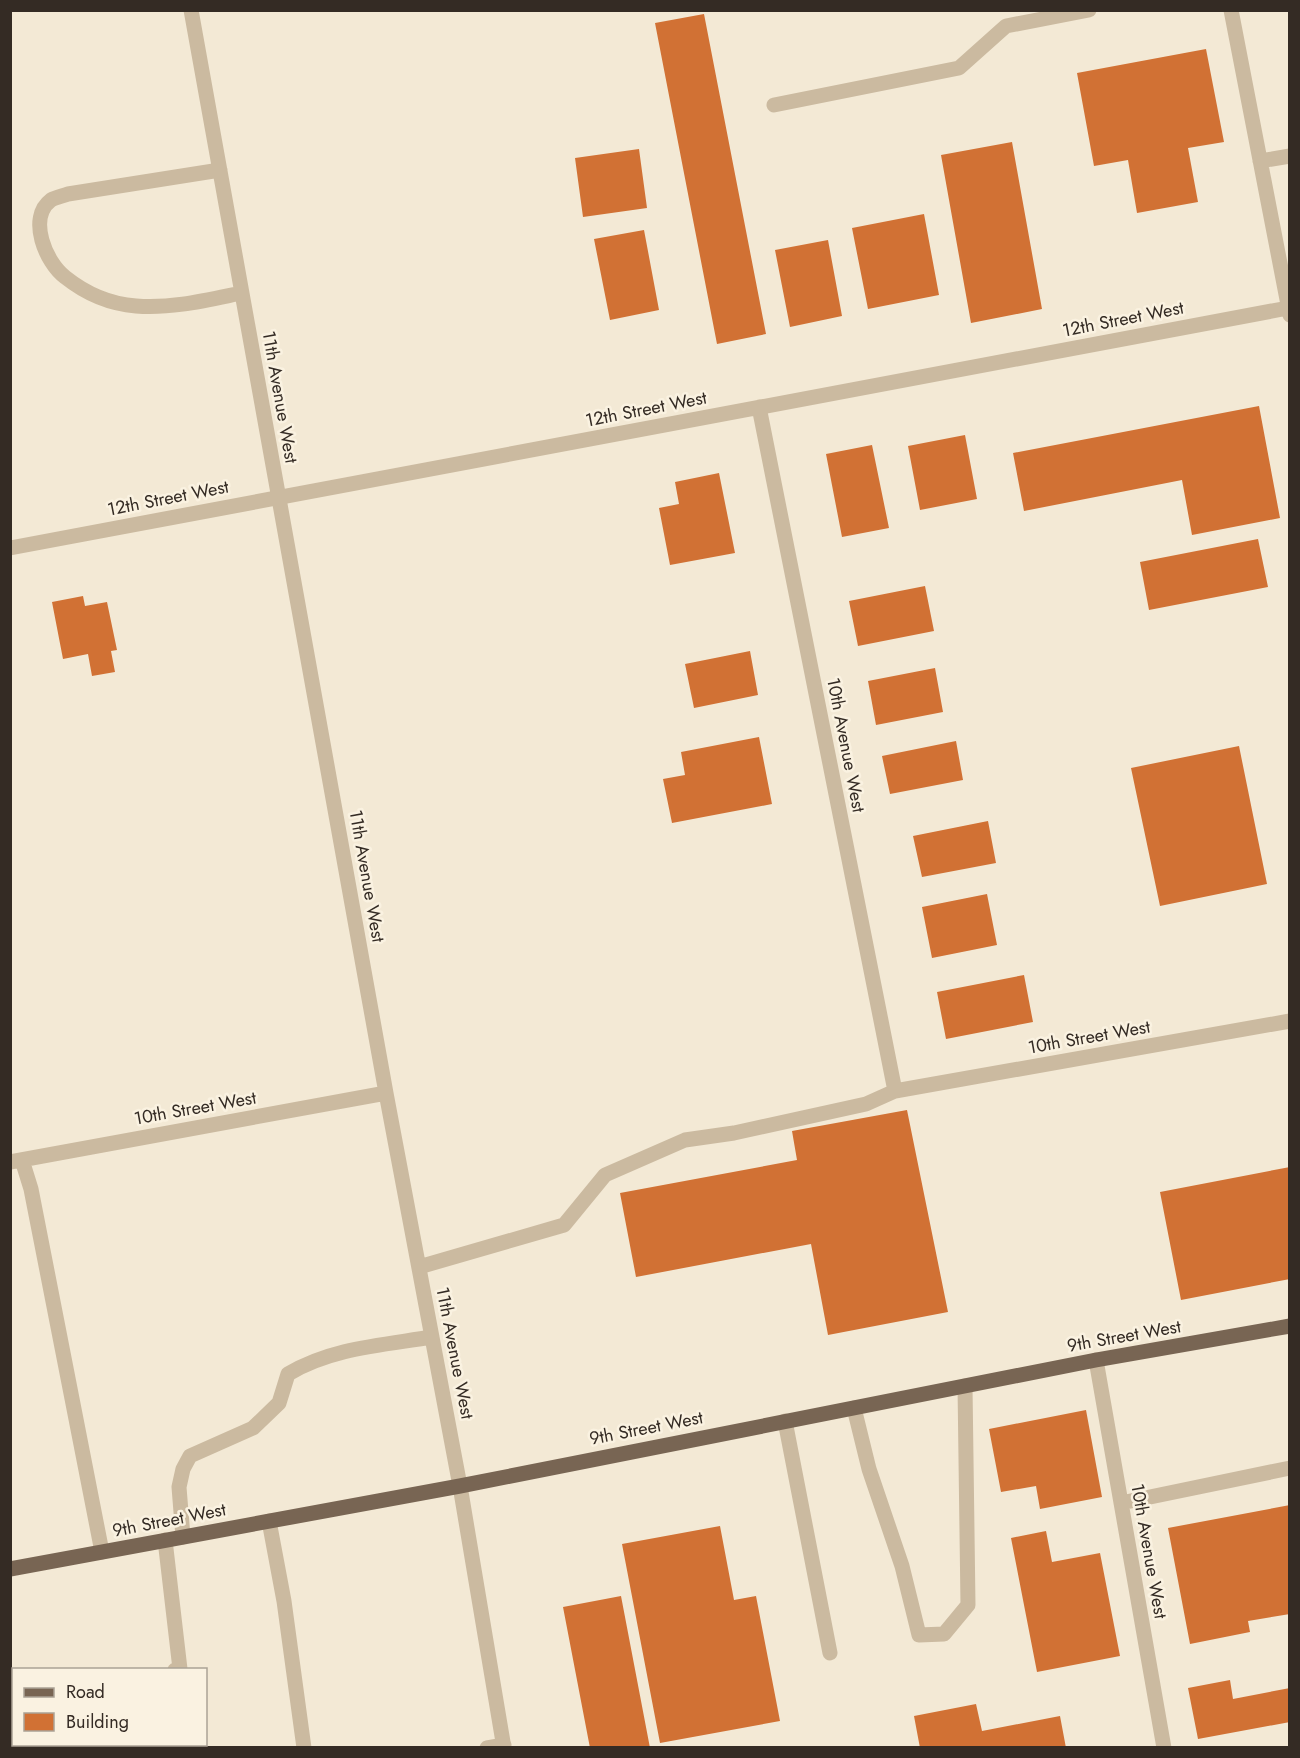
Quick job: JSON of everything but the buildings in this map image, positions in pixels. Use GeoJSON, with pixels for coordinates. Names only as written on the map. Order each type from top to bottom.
{"type":"FeatureCollection","features":[{"type":"Feature","properties":{"kind":"main road","name":"9th Street West"},"geometry":{"type":"LineString","coordinates":[[10,1569],[460,1486],[1096,1360],[1290,1326]]}},
{"type":"Feature","properties":{"kind":"street","name":"11th Avenue West"},"geometry":{"type":"LineString","coordinates":[[191,10],[386,1093],[460,1486],[504,1746]]}},
{"type":"Feature","properties":{"kind":"street"},"geometry":{"type":"LineString","coordinates":[[774,105],[959,68],[1006,26],[1089,10]]}},
{"type":"Feature","properties":{"kind":"street"},"geometry":{"type":"LineString","coordinates":[[1231,10],[1289,311]]}},
{"type":"Feature","properties":{"kind":"street"},"geometry":{"type":"LineString","coordinates":[[1260,161],[1290,156]]}},
{"type":"Feature","properties":{"kind":"street"},"geometry":{"type":"LineString","coordinates":[[220,170],[68,194],[51,201],[45,208],[39,226],[45,254],[63,276],[97,297],[135,306],[166,306],[241,293]]}},
{"type":"Feature","properties":{"kind":"street","name":"12th Street West"},"geometry":{"type":"LineString","coordinates":[[10,548],[759,407],[1289,311]]}},
{"type":"Feature","properties":{"kind":"street","name":"10th Avenue West"},"geometry":{"type":"LineString","coordinates":[[759,407],[895,1091]]}},
{"type":"Feature","properties":{"kind":"street","name":"10th Street West"},"geometry":{"type":"LineString","coordinates":[[419,1267],[564,1225],[605,1175],[685,1140],[734,1133],[866,1104],[895,1091],[1290,1021]]}},
{"type":"Feature","properties":{"kind":"street","name":"10th Street West"},"geometry":{"type":"LineString","coordinates":[[16,1161],[386,1093]]}},
{"type":"Feature","properties":{"kind":"street"},"geometry":{"type":"LineString","coordinates":[[16,1161],[31,1189],[102,1552]]}},
{"type":"Feature","properties":{"kind":"street"},"geometry":{"type":"LineString","coordinates":[[183,1537],[179,1487],[183,1469],[190,1456],[253,1428],[279,1403],[288,1374],[307,1362],[328,1355],[432,1337]]}},
{"type":"Feature","properties":{"kind":"street","name":"10th Avenue West"},"geometry":{"type":"LineString","coordinates":[[1096,1360],[1164,1748]]}},
{"type":"Feature","properties":{"kind":"street"},"geometry":{"type":"LineString","coordinates":[[854,1408],[869,1469],[902,1566],[919,1635],[944,1634],[968,1605],[965,1386]]}},
{"type":"Feature","properties":{"kind":"street"},"geometry":{"type":"LineString","coordinates":[[785,1421],[830,1653]]}},
{"type":"Feature","properties":{"kind":"street"},"geometry":{"type":"LineString","coordinates":[[1121,1503],[1290,1468]]}},
{"type":"Feature","properties":{"kind":"street"},"geometry":{"type":"LineString","coordinates":[[269,1521],[284,1601],[304,1748]]}},
{"type":"Feature","properties":{"kind":"street"},"geometry":{"type":"LineString","coordinates":[[165,1540],[180,1668]]}},
{"type":"Feature","properties":{"kind":"street"},"geometry":{"type":"LineString","coordinates":[[488,1748],[504,1746]]}}]}
